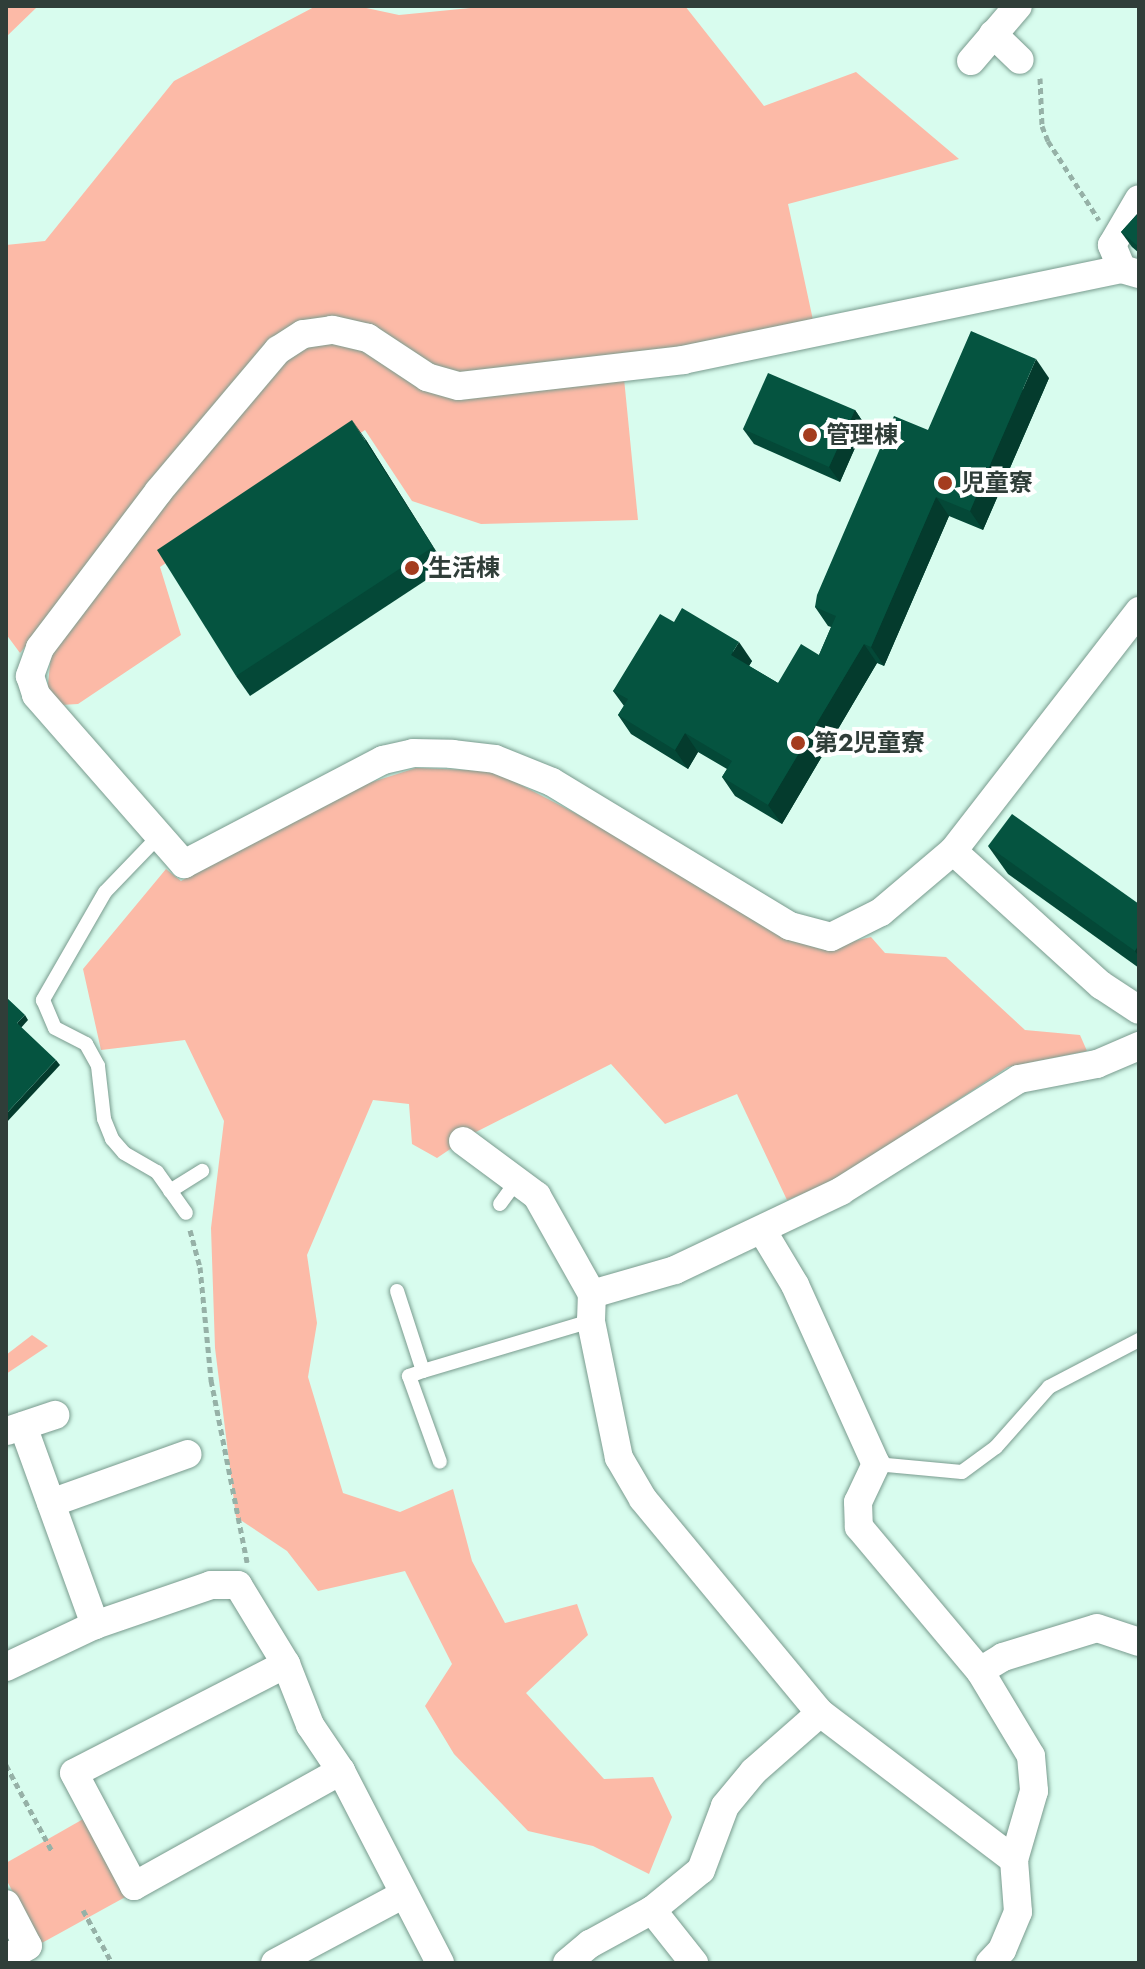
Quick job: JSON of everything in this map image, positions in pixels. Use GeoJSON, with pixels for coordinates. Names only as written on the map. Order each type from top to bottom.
{"type":"FeatureCollection","features":[{"type":"Feature","properties":{"kind":"street"},"geometry":{"type":"LineString","coordinates":[[971,61],[1018,6]]}},
{"type":"Feature","properties":{"kind":"street"},"geometry":{"type":"LineString","coordinates":[[993,34],[1020,60]]}},
{"type":"Feature","properties":{"kind":"street"},"geometry":{"type":"LineString","coordinates":[[1139,199],[1112,245],[1130,271],[684,360],[458,386],[427,377],[368,338],[332,330],[303,334],[278,350],[159,491],[40,648],[30,676],[36,695],[184,864],[354,774],[413,753],[495,759],[552,782],[812,935],[852,931],[953,851],[1139,611]]}},
{"type":"Feature","properties":{"kind":"street"},"geometry":{"type":"LineString","coordinates":[[953,851],[1101,985],[1139,1010]]}},
{"type":"Feature","properties":{"kind":"street"},"geometry":{"type":"LineString","coordinates":[[592,1308],[841,1191],[1019,1079],[1097,1064],[1139,1046]]}},
{"type":"Feature","properties":{"kind":"street"},"geometry":{"type":"LineString","coordinates":[[463,1141],[537,1196],[592,1308],[619,1458],[643,1499],[744,1628],[820,1713],[1014,1860]]}},
{"type":"Feature","properties":{"kind":"street"},"geometry":{"type":"LineString","coordinates":[[762,1230],[795,1285],[876,1464],[858,1502],[859,1527],[980,1671],[1031,1756],[1034,1791],[1014,1860],[1018,1912],[1002,1950],[990,1963]]}},
{"type":"Feature","properties":{"kind":"street"},"geometry":{"type":"LineString","coordinates":[[55,1415],[14,1428],[51,1503],[95,1625]]}},
{"type":"Feature","properties":{"kind":"street"},"geometry":{"type":"LineString","coordinates":[[51,1503],[188,1454]]}},
{"type":"Feature","properties":{"kind":"street"},"geometry":{"type":"LineString","coordinates":[[6,1667],[95,1625],[229,1582],[245,1592],[286,1664],[310,1725],[341,1771],[440,1963]]}},
{"type":"Feature","properties":{"kind":"street"},"geometry":{"type":"LineString","coordinates":[[980,1671],[1003,1657],[1097,1628],[1139,1642]]}},
{"type":"Feature","properties":{"kind":"street"},"geometry":{"type":"LineString","coordinates":[[286,1664],[74,1773],[134,1886],[341,1771]]}},
{"type":"Feature","properties":{"kind":"street"},"geometry":{"type":"LineString","coordinates":[[567,1963],[590,1944],[652,1910],[701,1870],[725,1806],[754,1771],[820,1713]]}},
{"type":"Feature","properties":{"kind":"street"},"geometry":{"type":"LineString","coordinates":[[275,1963],[404,1894]]}},
{"type":"Feature","properties":{"kind":"street"},"geometry":{"type":"LineString","coordinates":[[6,1904],[28,1946],[6,1958]]}},
{"type":"Feature","properties":{"kind":"street"},"geometry":{"type":"LineString","coordinates":[[652,1910],[694,1963]]}},
{"type":"Feature","properties":{"kind":"lane"},"geometry":{"type":"LineString","coordinates":[[158,837],[105,892],[43,1000],[55,1028],[86,1044],[98,1066],[104,1119],[112,1139],[124,1153],[157,1172],[186,1213]]}},
{"type":"Feature","properties":{"kind":"lane"},"geometry":{"type":"LineString","coordinates":[[170,1191],[202,1171]]}},
{"type":"Feature","properties":{"kind":"lane"},"geometry":{"type":"LineString","coordinates":[[500,1204],[517,1181]]}},
{"type":"Feature","properties":{"kind":"lane"},"geometry":{"type":"LineString","coordinates":[[397,1291],[423,1371]]}},
{"type":"Feature","properties":{"kind":"lane"},"geometry":{"type":"LineString","coordinates":[[440,1462],[409,1376],[592,1308]]}},
{"type":"Feature","properties":{"kind":"lane"},"geometry":{"type":"LineString","coordinates":[[876,1464],[962,1472],[996,1447],[1049,1387],[1139,1340]]}},
{"type":"Feature","properties":{"kind":"path"},"geometry":{"type":"LineString","coordinates":[[1040,107],[1048,141],[1103,226]]}},
{"type":"Feature","properties":{"kind":"path"},"geometry":{"type":"LineString","coordinates":[[186,1213],[200,1267],[211,1380],[247,1563]]}},
{"type":"Feature","properties":{"kind":"path"},"geometry":{"type":"LineString","coordinates":[[6,1765],[52,1851]]}},
{"type":"Feature","properties":{"kind":"path"},"geometry":{"type":"LineString","coordinates":[[83,1910],[112,1963]]}},
{"type":"Feature","properties":{"kind":"shaded area"},"geometry":{"type":"Polygon","coordinates":[[[6,6],[36,8],[6,37],[6,6]]]}},
{"type":"Feature","properties":{"kind":"shaded area"},"geometry":{"type":"Polygon","coordinates":[[[316,6],[357,6],[399,15],[491,6],[685,6],[764,106],[856,72],[959,159],[788,204],[813,320],[622,358],[638,520],[481,524],[412,501],[365,430],[160,567],[181,635],[78,704],[61,705],[47,693],[52,646],[75,584],[20,653],[6,634],[6,245],[45,241],[174,81],[316,6]]]}},
{"type":"Feature","properties":{"kind":"shaded area"},"geometry":{"type":"Polygon","coordinates":[[[416,768],[494,771],[598,825],[794,940],[820,949],[871,937],[885,953],[946,957],[1025,1030],[1080,1035],[1087,1051],[1008,1067],[833,1182],[787,1200],[737,1094],[665,1124],[611,1064],[474,1133],[437,1158],[412,1144],[409,1104],[373,1100],[307,1255],[317,1323],[308,1377],[343,1493],[400,1512],[453,1489],[472,1561],[505,1623],[577,1604],[588,1635],[526,1693],[604,1779],[653,1777],[672,1817],[649,1874],[593,1846],[528,1831],[454,1754],[425,1706],[452,1664],[405,1571],[318,1591],[287,1551],[236,1517],[215,1348],[211,1228],[224,1121],[185,1040],[101,1050],[83,969],[166,869],[181,881],[347,790],[416,768]]]}},
{"type":"Feature","properties":{"kind":"shaded area"},"geometry":{"type":"Polygon","coordinates":[[[32,1335],[48,1346],[6,1374],[6,1355],[32,1335]]]}},
{"type":"Feature","properties":{"kind":"shaded area"},"geometry":{"type":"Polygon","coordinates":[[[85,1818],[129,1895],[40,1944],[6,1879],[6,1863],[85,1818]]]}},
{"type":"Feature","properties":{"kind":"building"},"geometry":{"type":"Polygon","coordinates":[[[1139,212],[1139,247],[1121,232],[1139,212]]]}},
{"type":"Feature","properties":{"kind":"building"},"geometry":{"type":"Polygon","coordinates":[[[971,331],[1036,359],[970,511],[936,497],[871,647],[864,644],[768,805],[722,777],[732,761],[685,733],[675,750],[618,715],[628,699],[613,691],[660,614],[674,622],[682,608],[739,642],[731,655],[778,683],[801,644],[819,655],[836,616],[815,607],[817,595],[894,416],[928,430],[971,331]]]}},
{"type":"Feature","properties":{"kind":"building","name":"管理棟"},"geometry":{"type":"Polygon","coordinates":[[[768,373],[855,410],[829,467],[743,429],[768,373]]]}},
{"type":"Feature","properties":{"kind":"building","name":"生活棟"},"geometry":{"type":"Polygon","coordinates":[[[352,420],[433,547],[236,676],[157,550],[352,420]]]}},
{"type":"Feature","properties":{"kind":"building"},"geometry":{"type":"Polygon","coordinates":[[[1012,814],[1139,904],[1139,944],[1135,951],[988,846],[1012,814]]]}},
{"type":"Feature","properties":{"kind":"building"},"geometry":{"type":"Polygon","coordinates":[[[6,997],[25,1015],[17,1023],[56,1060],[6,1114],[6,997]]]}},
{"type":"Feature","properties":{"kind":"place","name":"管理棟"},"geometry":{"type":"Point","coordinates":[810,435]}},
{"type":"Feature","properties":{"kind":"place","name":"児童寮"},"geometry":{"type":"Point","coordinates":[945,483]}},
{"type":"Feature","properties":{"kind":"place","name":"生活棟"},"geometry":{"type":"Point","coordinates":[412,568]}},
{"type":"Feature","properties":{"kind":"place","name":"第２児童寮"},"geometry":{"type":"Point","coordinates":[798,743]}}]}
